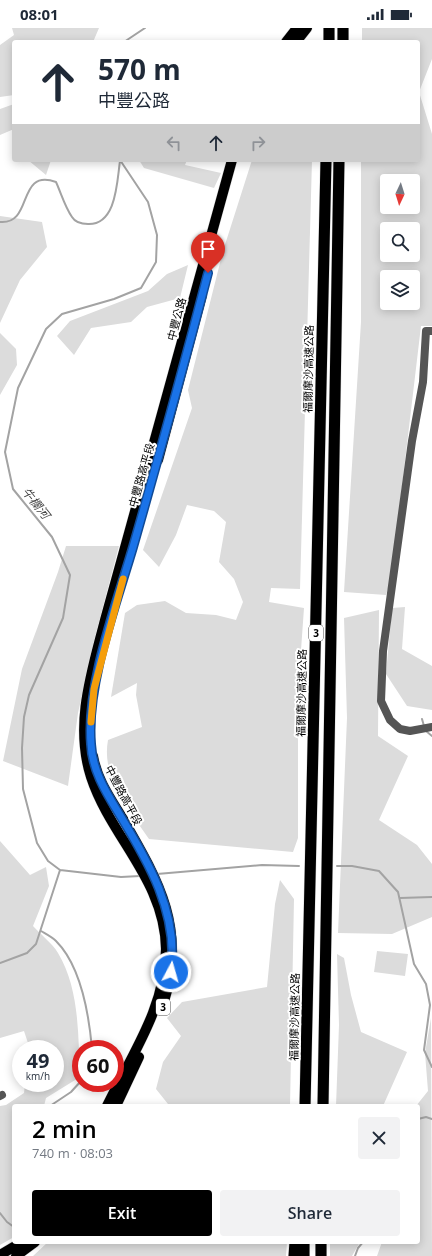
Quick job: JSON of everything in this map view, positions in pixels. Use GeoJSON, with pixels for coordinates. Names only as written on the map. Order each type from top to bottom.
{"type":"FeatureCollection","features":[{"type":"Feature","properties":{"kind":"highway"},"geometry":{"type":"LineString","coordinates":[[329,40],[330,28]]}},
{"type":"Feature","properties":{"kind":"highway"},"geometry":{"type":"LineString","coordinates":[[343,28],[343,40]]}},
{"type":"Feature","properties":{"kind":"highway","name":"福爾摩沙高速公路"},"geometry":{"type":"LineString","coordinates":[[305,1104],[326,162]]}},
{"type":"Feature","properties":{"kind":"highway","name":"3"},"geometry":{"type":"LineString","coordinates":[[323,1104],[339,162]]}},
{"type":"Feature","properties":{"kind":"highway"},"geometry":{"type":"LineString","coordinates":[[294,1256],[295,1244]]}},
{"type":"Feature","properties":{"kind":"highway"},"geometry":{"type":"LineString","coordinates":[[304,1244],[304,1256]]}},
{"type":"Feature","properties":{"kind":"highway"},"geometry":{"type":"LineString","coordinates":[[321,1244],[321,1256]]}},
{"type":"Feature","properties":{"kind":"main road"},"geometry":{"type":"LineString","coordinates":[[289,40],[303,29]]}},
{"type":"Feature","properties":{"kind":"main road"},"geometry":{"type":"LineString","coordinates":[[297,40],[303,29]]}},
{"type":"Feature","properties":{"kind":"main road","name":"中豐公路"},"geometry":{"type":"LineString","coordinates":[[160,438],[231,162]]}},
{"type":"Feature","properties":{"kind":"main road","name":"中豐公路"},"geometry":{"type":"LineString","coordinates":[[160,438],[238,162]]}},
{"type":"Feature","properties":{"kind":"main road","name":"中豐路高平段"},"geometry":{"type":"LineString","coordinates":[[117,1104],[163,1007],[170,985],[174,955],[171,925],[161,900],[142,861],[100,780],[87,734],[94,689],[134,531],[160,438]]}},
{"type":"Feature","properties":{"kind":"main road","name":"中豐路高平段"},"geometry":{"type":"LineString","coordinates":[[108,1104],[142,1038],[160,996],[166,950],[161,900]]}},
{"type":"Feature","properties":{"kind":"main road"},"geometry":{"type":"LineString","coordinates":[[0,1255],[19,1244]]}},
{"type":"Feature","properties":{"kind":"main road"},"geometry":{"type":"LineString","coordinates":[[16,1256],[32,1244]]}},
{"type":"Feature","properties":{"kind":"street"},"geometry":{"type":"LineString","coordinates":[[432,331],[426,331],[424,341],[423,382],[412,441],[383,651],[381,701],[390,720],[400,729],[410,731],[432,727]]}},
{"type":"Feature","properties":{"kind":"shaded area"},"geometry":{"type":"Polygon","coordinates":[[[12,28],[99,28],[94,40],[12,40],[12,95],[0,97],[0,45],[14,35],[12,28]]]}},
{"type":"Feature","properties":{"kind":"shaded area"},"geometry":{"type":"Polygon","coordinates":[[[362,28],[432,28],[432,59],[420,89],[420,40],[362,40],[362,28]]]}},
{"type":"Feature","properties":{"kind":"shaded area"},"geometry":{"type":"Polygon","coordinates":[[[420,95],[432,134],[432,326],[421,326],[391,579],[386,595],[344,592],[361,322],[361,162],[420,162],[420,95]]]}},
{"type":"Feature","properties":{"kind":"shaded area"},"geometry":{"type":"Polygon","coordinates":[[[12,105],[12,130],[0,135],[0,109],[12,105]]]}},
{"type":"Feature","properties":{"kind":"shaded area"},"geometry":{"type":"Polygon","coordinates":[[[30,162],[50,162],[46,175],[30,162]]]}},
{"type":"Feature","properties":{"kind":"shaded area"},"geometry":{"type":"Polygon","coordinates":[[[140,162],[186,162],[185,165],[221,173],[214,188],[144,168],[140,162]]]}},
{"type":"Feature","properties":{"kind":"shaded area"},"geometry":{"type":"Polygon","coordinates":[[[251,162],[312,162],[300,589],[271,588],[269,602],[304,608],[298,692],[298,838],[293,852],[149,839],[125,805],[118,792],[109,767],[107,754],[108,740],[142,727],[136,695],[137,683],[111,697],[125,613],[137,605],[165,601],[186,613],[216,615],[236,620],[243,602],[234,579],[219,562],[226,522],[214,511],[187,505],[176,535],[159,567],[143,550],[192,408],[188,390],[223,251],[251,162]]]}},
{"type":"Feature","properties":{"kind":"shaded area"},"geometry":{"type":"Polygon","coordinates":[[[0,216],[42,222],[47,247],[20,280],[0,323],[0,216]]]}},
{"type":"Feature","properties":{"kind":"shaded area"},"geometry":{"type":"Polygon","coordinates":[[[188,265],[180,298],[147,307],[131,322],[91,328],[74,355],[57,336],[70,321],[148,291],[167,274],[188,265]]]}},
{"type":"Feature","properties":{"kind":"shaded area"},"geometry":{"type":"Polygon","coordinates":[[[0,333],[16,349],[17,365],[0,395],[0,333]]]}},
{"type":"Feature","properties":{"kind":"shaded area"},"geometry":{"type":"Polygon","coordinates":[[[66,546],[119,546],[94,641],[78,713],[68,786],[3,761],[22,669],[58,572],[66,546]]]}},
{"type":"Feature","properties":{"kind":"shaded area"},"geometry":{"type":"Polygon","coordinates":[[[405,607],[402,649],[432,666],[432,710],[407,706],[386,674],[392,608],[405,607]]]}},
{"type":"Feature","properties":{"kind":"shaded area"},"geometry":{"type":"Polygon","coordinates":[[[379,610],[378,736],[408,756],[379,820],[417,845],[432,864],[432,917],[392,934],[338,933],[347,718],[344,618],[379,610]]]}},
{"type":"Feature","properties":{"kind":"shaded area"},"geometry":{"type":"Polygon","coordinates":[[[0,841],[30,875],[46,867],[49,886],[33,926],[56,949],[65,967],[70,982],[74,998],[78,1040],[72,1040],[72,1082],[64,1087],[64,1040],[27,1040],[24,1031],[0,1038],[0,841]]]}},
{"type":"Feature","properties":{"kind":"shaded area"},"geometry":{"type":"Polygon","coordinates":[[[280,880],[294,899],[290,1104],[168,1104],[156,1089],[163,1062],[181,1036],[167,1018],[182,1002],[267,987],[275,904],[280,880]]]}},
{"type":"Feature","properties":{"kind":"shaded area"},"geometry":{"type":"Polygon","coordinates":[[[377,951],[408,954],[405,976],[374,972],[377,951]]]}},
{"type":"Feature","properties":{"kind":"shaded area"},"geometry":{"type":"Polygon","coordinates":[[[337,954],[344,958],[351,995],[361,1032],[407,1052],[384,1104],[336,1104],[339,1025],[337,954]]]}},
{"type":"Feature","properties":{"kind":"shaded area"},"geometry":{"type":"Polygon","coordinates":[[[431,1018],[432,1256],[377,1256],[381,1244],[420,1244],[420,1104],[418,1104],[428,1091],[425,1053],[431,1018]]]}},
{"type":"Feature","properties":{"kind":"shaded area"},"geometry":{"type":"Polygon","coordinates":[[[56,1092],[46,1098],[44,1104],[12,1104],[12,1238],[0,1245],[0,1106],[6,1105],[24,1093],[56,1092]]]}},
{"type":"Feature","properties":{"kind":"shaded area"},"geometry":{"type":"Polygon","coordinates":[[[46,1244],[287,1244],[286,1256],[33,1256],[46,1244]]]}},
{"type":"Feature","properties":{"kind":"shaded area"},"geometry":{"type":"Polygon","coordinates":[[[330,1244],[359,1244],[352,1256],[330,1256],[330,1244]]]}},
{"type":"Feature","properties":{"kind":"waterway","name":"牛欄河"},"geometry":{"type":"LineString","coordinates":[[127,40],[145,28]]}},
{"type":"Feature","properties":{"kind":"waterway"},"geometry":{"type":"LineString","coordinates":[[0,222],[11,221],[22,207],[30,189],[35,183],[44,180],[56,182],[67,209],[75,220],[86,224],[98,222],[105,217],[114,200],[120,162]]}},
{"type":"Feature","properties":{"kind":"waterway","name":"牛欄河"},"geometry":{"type":"LineString","coordinates":[[121,162],[148,202],[157,235],[156,262],[141,288],[114,299],[62,314],[46,329],[18,388],[5,452],[13,489],[52,537],[70,575],[63,618],[29,695],[24,717],[22,748],[23,789],[37,843],[48,861],[60,870],[121,877],[140,876]]}},
{"type":"Feature","properties":{"kind":"waterway"},"geometry":{"type":"LineString","coordinates":[[422,719],[424,726]]}},
{"type":"Feature","properties":{"kind":"waterway"},"geometry":{"type":"LineString","coordinates":[[426,731],[432,736]]}},
{"type":"Feature","properties":{"kind":"waterway"},"geometry":{"type":"LineString","coordinates":[[157,874],[262,865],[299,866]]}},
{"type":"Feature","properties":{"kind":"waterway"},"geometry":{"type":"LineString","coordinates":[[337,866],[352,866],[379,871],[398,892],[414,964],[426,984],[430,1005],[424,1050],[432,1067]]}},
{"type":"Feature","properties":{"kind":"waterway"},"geometry":{"type":"LineString","coordinates":[[0,963],[27,953],[36,944],[60,870]]}},
{"type":"Feature","properties":{"kind":"waterway"},"geometry":{"type":"LineString","coordinates":[[400,898],[432,897]]}},
{"type":"Feature","properties":{"kind":"waterway"},"geometry":{"type":"LineString","coordinates":[[41,931],[56,941],[65,951],[78,977],[86,1006],[91,1040]]}},
{"type":"Feature","properties":{"kind":"waterway"},"geometry":{"type":"LineString","coordinates":[[53,1104],[72,1091]]}},
{"type":"Feature","properties":{"kind":"waterway"},"geometry":{"type":"LineString","coordinates":[[420,1118],[426,1117],[432,1119]]}},
{"type":"Feature","properties":{"kind":"waterway"},"geometry":{"type":"LineString","coordinates":[[0,1213],[12,1226]]}},
{"type":"Feature","properties":{"kind":"waterway"},"geometry":{"type":"LineString","coordinates":[[355,1256],[361,1244]]}},
{"type":"Feature","properties":{"kind":"slow traffic"},"geometry":{"type":"LineString","coordinates":[[91,722],[94,689],[123,579]]}},
{"type":"Feature","properties":{"kind":"route"},"geometry":{"type":"LineString","coordinates":[[171,972],[174,955],[171,925],[164,899],[146,858],[110,800],[100,780],[94,763],[91,745],[91,720],[94,689],[109,631],[164,438],[208,273]]}}]}
